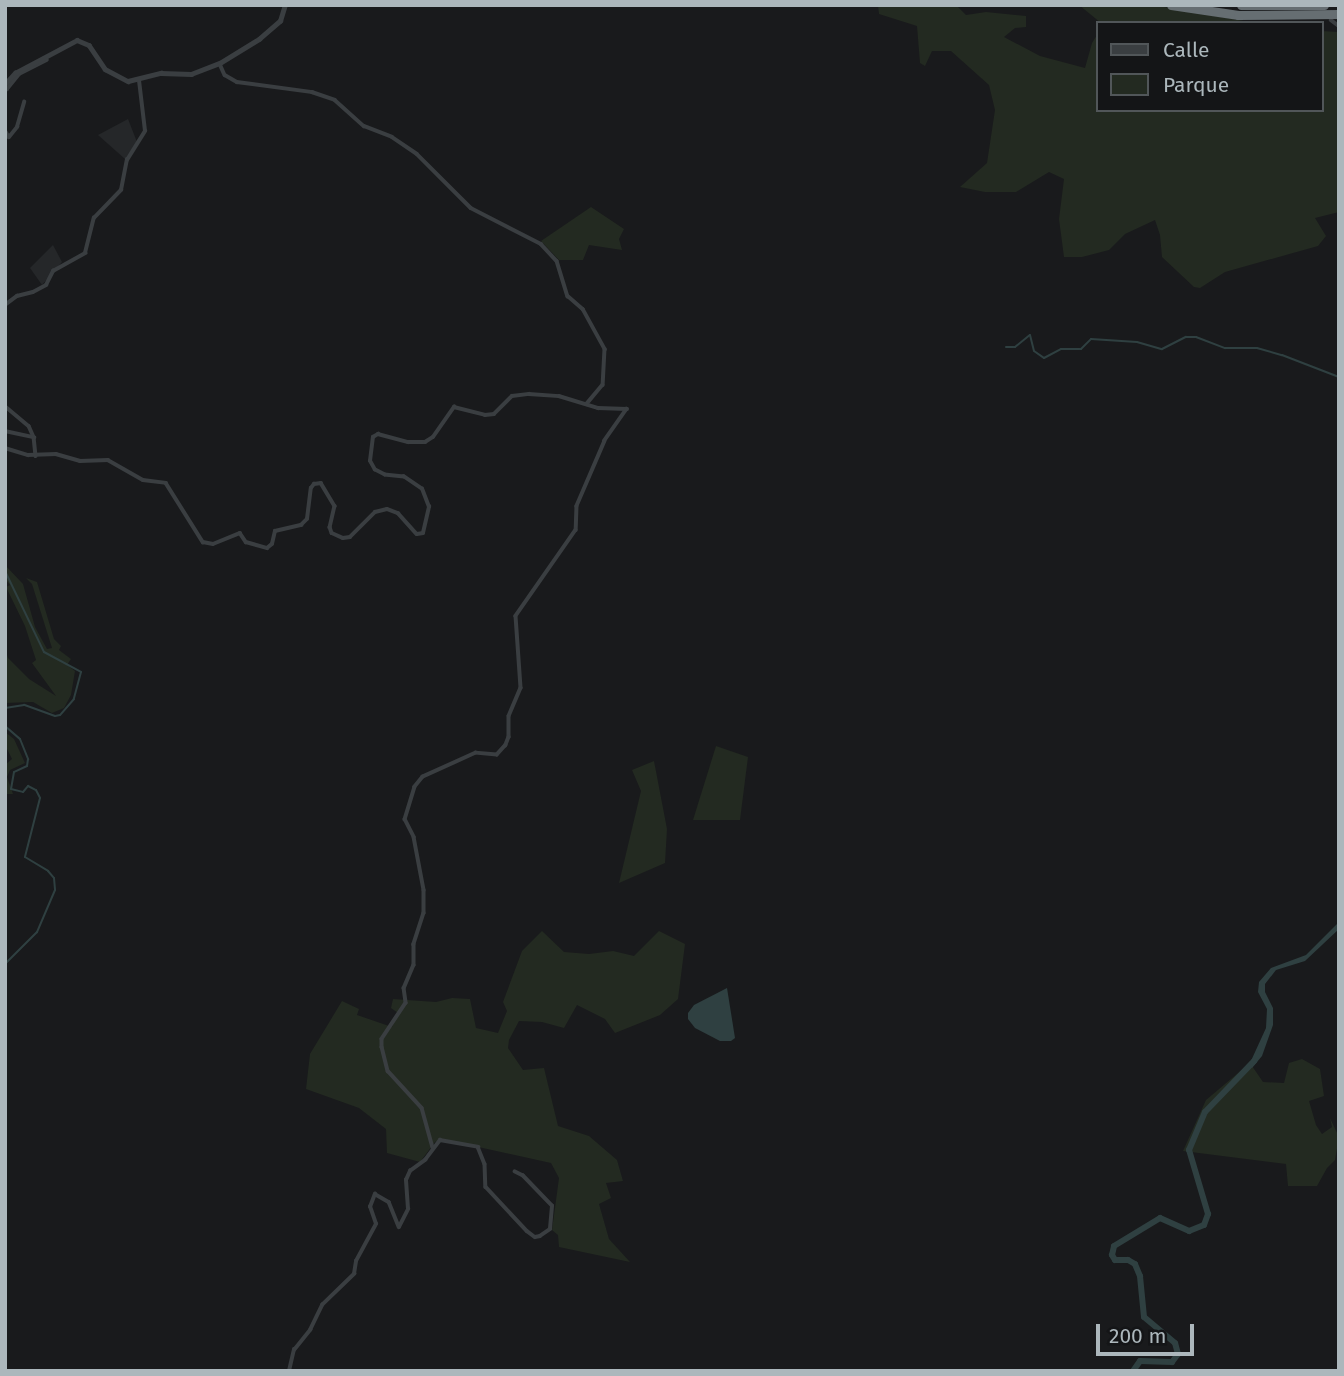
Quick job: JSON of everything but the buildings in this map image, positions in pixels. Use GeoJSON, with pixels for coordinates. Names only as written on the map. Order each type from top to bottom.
{"type":"FeatureCollection","features":[{"type":"Feature","properties":{"kind":"highway"},"geometry":{"type":"LineString","coordinates":[[1171,5],[1238,15],[1335,17]]}},
{"type":"Feature","properties":{"kind":"highway"},"geometry":{"type":"LineString","coordinates":[[1241,5],[1324,5]]}},
{"type":"Feature","properties":{"kind":"street"},"geometry":{"type":"LineString","coordinates":[[6,88],[15,73],[78,40],[89,45],[104,69],[128,81],[139,81],[161,73],[191,74],[220,63],[259,39],[280,21],[285,5]]}},
{"type":"Feature","properties":{"kind":"street"},"geometry":{"type":"LineString","coordinates":[[1335,17],[1339,26]]}},
{"type":"Feature","properties":{"kind":"street"},"geometry":{"type":"LineString","coordinates":[[6,88],[19,74],[47,60]]}},
{"type":"Feature","properties":{"kind":"street"},"geometry":{"type":"LineString","coordinates":[[220,63],[225,75],[237,82],[312,92],[335,100],[364,125],[392,137],[417,154],[471,208],[541,244],[557,261],[568,296],[583,309],[605,349],[603,385],[587,404]]}},
{"type":"Feature","properties":{"kind":"street"},"geometry":{"type":"LineString","coordinates":[[5,304],[17,296],[46,285],[53,271],[85,253],[94,218],[121,190],[127,160],[145,131],[139,81]]}},
{"type":"Feature","properties":{"kind":"street"},"geometry":{"type":"LineString","coordinates":[[5,130],[9,137],[17,127],[24,102]]}},
{"type":"Feature","properties":{"kind":"street"},"geometry":{"type":"LineString","coordinates":[[5,448],[36,456],[56,454],[80,461],[108,460],[143,481],[166,483],[196,535],[203,542],[213,544],[240,533],[246,542],[267,548],[272,544],[275,531],[300,526],[307,519],[311,488],[314,484],[321,483],[335,506],[330,527],[332,533],[343,538],[350,537],[375,512],[387,509],[398,513],[417,534],[423,533],[427,525],[426,497],[422,489],[404,477],[385,475],[375,470],[370,461],[373,437],[378,434],[408,442],[425,442],[433,437],[454,407],[463,407],[485,415],[494,414],[512,396],[529,394],[559,396],[598,408],[627,409],[605,441],[577,506],[576,530],[516,616],[521,688],[509,716],[509,737],[506,745],[497,755],[475,753],[423,777],[415,787],[405,819],[414,837],[424,890],[424,913],[414,944],[414,965],[406,981],[406,1003],[382,1039],[382,1047],[388,1071],[422,1108],[433,1148]]}},
{"type":"Feature","properties":{"kind":"street"},"geometry":{"type":"LineString","coordinates":[[5,406],[22,417],[34,438],[36,456]]}},
{"type":"Feature","properties":{"kind":"street"},"geometry":{"type":"LineString","coordinates":[[5,430],[34,438]]}},
{"type":"Feature","properties":{"kind":"street"},"geometry":{"type":"LineString","coordinates":[[289,1371],[294,1350],[310,1330],[323,1305],[354,1274],[356,1261],[376,1224],[370,1207],[375,1195],[389,1202],[394,1209],[397,1225],[402,1226],[408,1209],[406,1180],[410,1171],[425,1160],[440,1140],[478,1147],[485,1164],[483,1179],[486,1187],[527,1231],[535,1237],[540,1236],[550,1229],[552,1206],[523,1176],[515,1172]]}},
{"type":"Feature","properties":{"kind":"shaded area"},"geometry":{"type":"Polygon","coordinates":[[[128,119],[137,142],[125,159],[98,135],[128,119]]]}},
{"type":"Feature","properties":{"kind":"shaded area"},"geometry":{"type":"Polygon","coordinates":[[[53,245],[62,262],[42,285],[30,268],[53,245]]]}},
{"type":"Feature","properties":{"kind":"shaded area"},"geometry":{"type":"Polygon","coordinates":[[[1339,922],[1339,929],[1305,961],[1276,970],[1265,984],[1265,992],[1273,1008],[1273,1025],[1262,1056],[1252,1068],[1250,1063],[1266,1028],[1267,1009],[1258,992],[1259,982],[1271,968],[1306,955],[1339,922]]]}},
{"type":"Feature","properties":{"kind":"shaded area"},"geometry":{"type":"Polygon","coordinates":[[[727,988],[735,1038],[731,1041],[720,1041],[695,1028],[688,1019],[688,1013],[694,1005],[727,988]]]}},
{"type":"Feature","properties":{"kind":"green space"},"geometry":{"type":"Polygon","coordinates":[[[878,5],[956,5],[966,15],[986,12],[1026,16],[1026,27],[1015,28],[1004,37],[1040,56],[1085,68],[1096,37],[1096,112],[1323,112],[1323,31],[1339,32],[1339,212],[1315,218],[1326,236],[1318,246],[1225,272],[1200,288],[1194,287],[1162,257],[1160,235],[1155,220],[1125,234],[1109,250],[1082,257],[1064,257],[1059,219],[1064,179],[1049,172],[1016,192],[985,192],[960,187],[987,163],[995,110],[989,85],[951,51],[932,51],[925,66],[920,63],[917,26],[879,14],[878,5]]]}},
{"type":"Feature","properties":{"kind":"green space"},"geometry":{"type":"Polygon","coordinates":[[[1079,5],[1153,5],[1244,21],[1099,21],[1079,5]]]}},
{"type":"Feature","properties":{"kind":"green space"},"geometry":{"type":"Polygon","coordinates":[[[591,207],[624,229],[619,239],[622,250],[589,245],[583,260],[559,260],[541,241],[591,207]]]}},
{"type":"Feature","properties":{"kind":"green space"},"geometry":{"type":"Polygon","coordinates":[[[5,565],[23,584],[35,627],[47,649],[52,648],[32,584],[26,578],[37,582],[54,639],[61,646],[59,650],[71,659],[67,665],[75,671],[71,695],[64,708],[52,713],[33,702],[5,703],[5,648],[8,658],[29,679],[56,696],[32,663],[36,660],[25,626],[6,587],[10,585],[5,579],[5,565]]]}},
{"type":"Feature","properties":{"kind":"green space"},"geometry":{"type":"Polygon","coordinates":[[[5,732],[14,739],[25,763],[10,770],[7,777],[13,794],[5,794],[5,765],[12,759],[5,745],[5,732]]]}},
{"type":"Feature","properties":{"kind":"green space"},"geometry":{"type":"Polygon","coordinates":[[[716,746],[748,757],[740,820],[693,820],[716,746]]]}},
{"type":"Feature","properties":{"kind":"green space"},"geometry":{"type":"Polygon","coordinates":[[[654,761],[667,829],[665,863],[619,883],[641,791],[632,770],[654,761]]]}},
{"type":"Feature","properties":{"kind":"green space"},"geometry":{"type":"Polygon","coordinates":[[[542,931],[564,952],[589,954],[613,951],[634,956],[659,931],[685,944],[678,999],[660,1015],[615,1033],[605,1019],[577,1005],[564,1028],[542,1022],[519,1021],[509,1040],[508,1048],[523,1070],[544,1068],[558,1126],[589,1136],[617,1160],[623,1181],[606,1183],[611,1198],[599,1204],[609,1239],[630,1262],[559,1247],[558,1235],[552,1230],[559,1178],[551,1163],[442,1139],[435,1142],[420,1162],[387,1153],[386,1129],[359,1108],[306,1089],[310,1054],[342,1001],[359,1009],[357,1015],[392,1027],[398,1013],[391,1008],[393,999],[436,1002],[452,998],[470,999],[476,1028],[498,1033],[507,1011],[503,1002],[522,951],[542,931]]]}},
{"type":"Feature","properties":{"kind":"green space"},"geometry":{"type":"Polygon","coordinates":[[[1302,1059],[1320,1069],[1324,1096],[1309,1101],[1316,1125],[1322,1134],[1332,1127],[1330,1118],[1339,1137],[1335,1160],[1317,1186],[1288,1186],[1286,1164],[1183,1151],[1206,1100],[1250,1063],[1263,1082],[1284,1083],[1289,1063],[1302,1059]]]}},
{"type":"Feature","properties":{"kind":"waterway"},"geometry":{"type":"LineString","coordinates":[[1006,347],[1015,347],[1030,335],[1034,351],[1044,358],[1061,349],[1081,349],[1091,339],[1137,342],[1162,349],[1186,337],[1196,337],[1225,348],[1257,348],[1339,377]]}},
{"type":"Feature","properties":{"kind":"waterway"},"geometry":{"type":"LineString","coordinates":[[5,571],[44,652],[81,672],[74,699],[60,715],[55,716],[24,705],[5,708]]}},
{"type":"Feature","properties":{"kind":"waterway"},"geometry":{"type":"LineString","coordinates":[[5,726],[20,739],[28,759],[27,766],[14,772],[11,789],[23,792],[28,786],[36,790],[40,798],[25,857],[48,871],[54,878],[55,890],[37,932],[5,964]]}},
{"type":"Feature","properties":{"kind":"waterway"},"geometry":{"type":"LineString","coordinates":[[1133,1371],[1140,1361],[1172,1362],[1178,1354],[1175,1343],[1144,1317],[1140,1276],[1135,1264],[1128,1260],[1115,1260],[1112,1255],[1114,1246],[1160,1218],[1189,1231],[1204,1225],[1208,1214],[1189,1150],[1205,1112],[1254,1061]]}}]}
